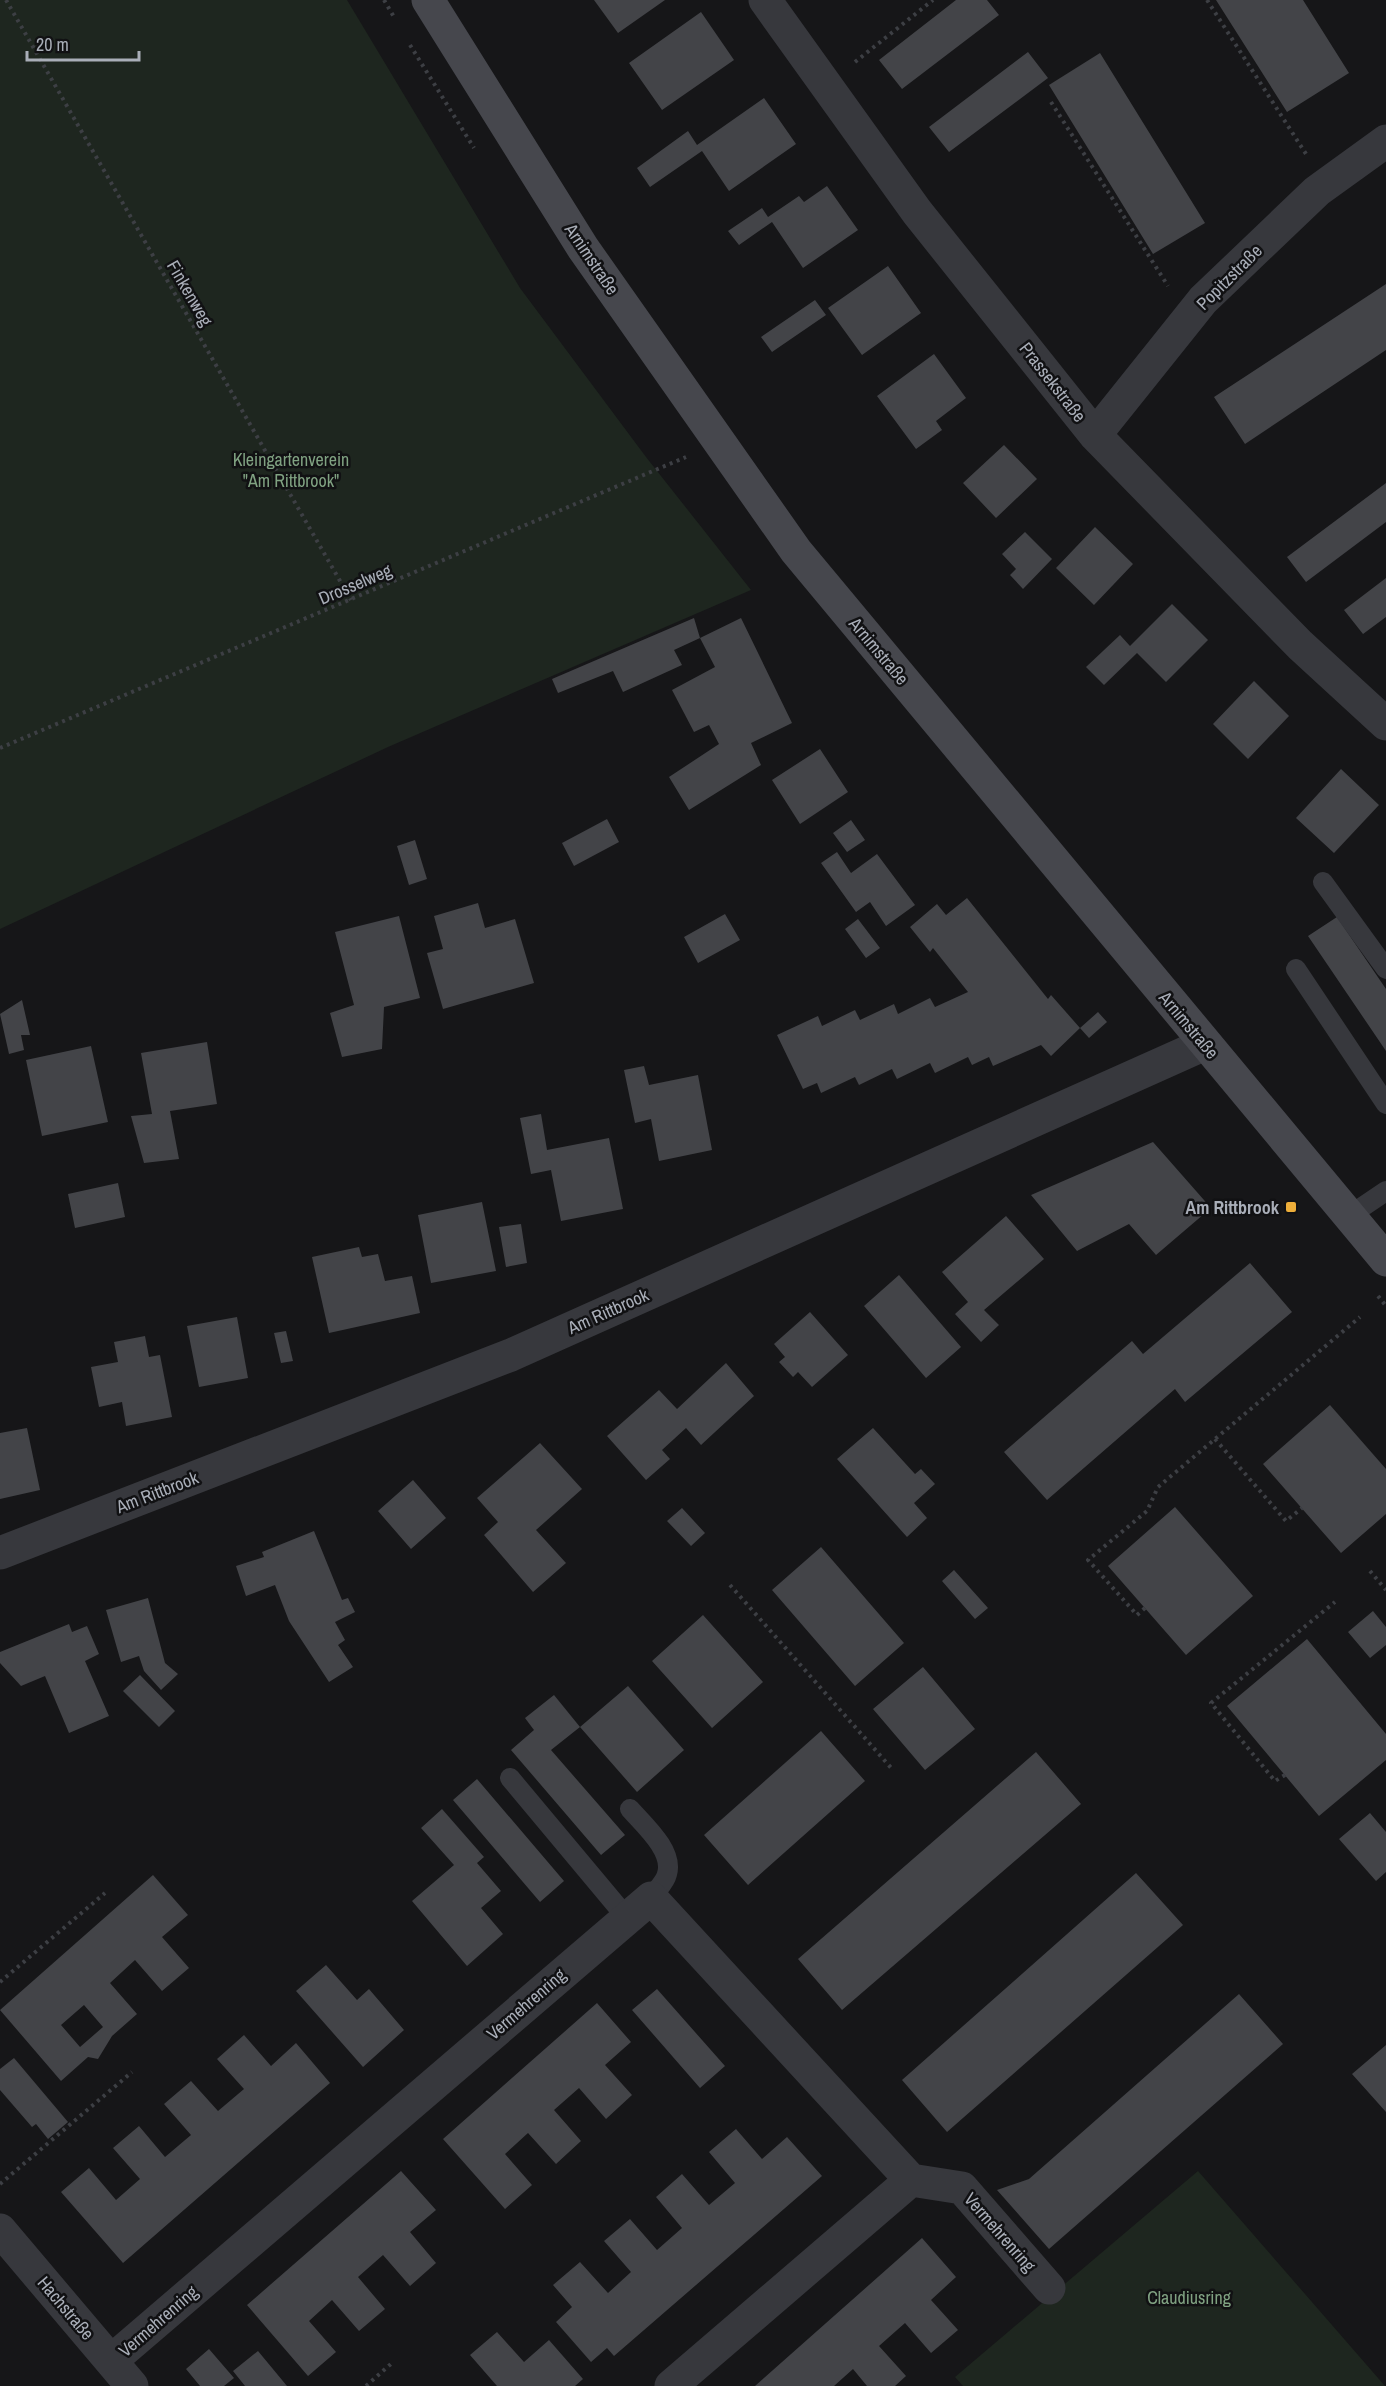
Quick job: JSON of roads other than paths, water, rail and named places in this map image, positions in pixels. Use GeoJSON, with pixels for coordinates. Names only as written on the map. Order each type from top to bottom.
{"type":"FeatureCollection","features":[{"type":"Feature","properties":{"kind":"main road","name":"Arnimstraße"},"geometry":{"type":"LineString","coordinates":[[428,0],[583,248],[796,551],[1386,1260]]}},
{"type":"Feature","properties":{"kind":"street","name":"Prassekstraße"},"geometry":{"type":"LineString","coordinates":[[765,0],[917,212],[1095,435],[1300,645],[1386,724]]}},
{"type":"Feature","properties":{"kind":"street","name":"Popitzstraße"},"geometry":{"type":"LineString","coordinates":[[1095,435],[1203,300],[1326,185],[1386,141]]}},
{"type":"Feature","properties":{"kind":"street","name":"Am Rittbrook"},"geometry":{"type":"LineString","coordinates":[[0,1553],[511,1355],[1205,1044]]}},
{"type":"Feature","properties":{"kind":"street"},"geometry":{"type":"LineString","coordinates":[[639,1908],[911,2180],[671,2386]]}},
{"type":"Feature","properties":{"kind":"street","name":"Vermehrenring"},"geometry":{"type":"LineString","coordinates":[[111,2361],[639,1908]]}},
{"type":"Feature","properties":{"kind":"street","name":"Vermehrenring"},"geometry":{"type":"LineString","coordinates":[[911,2180],[962,2188],[1049,2288]]}},
{"type":"Feature","properties":{"kind":"street","name":"Hachstraße"},"geometry":{"type":"LineString","coordinates":[[0,2230],[132,2386]]}},
{"type":"Feature","properties":{"kind":"lane"},"geometry":{"type":"LineString","coordinates":[[1323,882],[1386,969]]}},
{"type":"Feature","properties":{"kind":"lane"},"geometry":{"type":"LineString","coordinates":[[1296,969],[1386,1104]]}},
{"type":"Feature","properties":{"kind":"lane"},"geometry":{"type":"LineString","coordinates":[[1349,1216],[1386,1191]]}},
{"type":"Feature","properties":{"kind":"lane"},"geometry":{"type":"LineString","coordinates":[[510,1778],[639,1908],[664,1881],[668,1872],[667,1857],[630,1809]]}},
{"type":"Feature","properties":{"kind":"place","name":"Am Rittbrook"},"geometry":{"type":"Point","coordinates":[1291,1207]}},
{"type":"Feature","properties":{"kind":"park label","name":"Kleingartenverein \"Am Rittbrook\""},"geometry":{"type":"Point","coordinates":[291,469]}},
{"type":"Feature","properties":{"kind":"park label","name":"Claudiusring"},"geometry":{"type":"Point","coordinates":[1189,2297]}}]}
